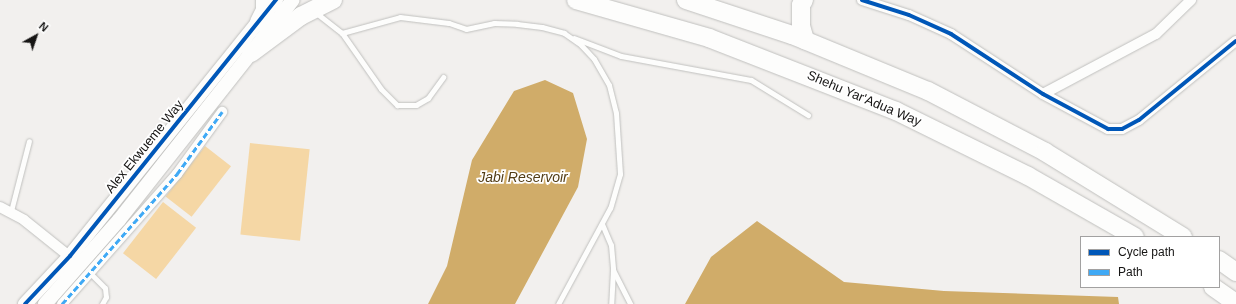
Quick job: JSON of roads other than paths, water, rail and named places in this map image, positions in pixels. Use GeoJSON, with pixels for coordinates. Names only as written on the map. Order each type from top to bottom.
{"type":"FeatureCollection","features":[{"type":"Feature","properties":{"kind":"highway"},"geometry":{"type":"LineString","coordinates":[[259,22],[265,10],[265,0]]}},
{"type":"Feature","properties":{"kind":"highway"},"geometry":{"type":"LineString","coordinates":[[250,53],[282,28],[313,9],[333,0]]}},
{"type":"Feature","properties":{"kind":"highway","name":"Shehu Yar'Adua Way"},"geometry":{"type":"LineString","coordinates":[[576,0],[709,38],[889,108],[1028,176],[1133,236]]}},
{"type":"Feature","properties":{"kind":"highway"},"geometry":{"type":"LineString","coordinates":[[686,0],[805,40],[866,64],[986,119],[1099,184],[1181,236]]}},
{"type":"Feature","properties":{"kind":"highway"},"geometry":{"type":"LineString","coordinates":[[700,0],[733,15]]}},
{"type":"Feature","properties":{"kind":"highway"},"geometry":{"type":"LineString","coordinates":[[804,0],[801,5],[801,26],[805,40]]}},
{"type":"Feature","properties":{"kind":"highway"},"geometry":{"type":"LineString","coordinates":[[1220,261],[1236,272]]}},
{"type":"Feature","properties":{"kind":"highway"},"geometry":{"type":"LineString","coordinates":[[1214,288],[1236,303]]}},
{"type":"Feature","properties":{"kind":"street","name":"Alex Ekwueme Way"},"geometry":{"type":"LineString","coordinates":[[25,304],[80,264],[276,0]]}},
{"type":"Feature","properties":{"kind":"street","name":"Alex Ekwueme Way"},"geometry":{"type":"LineString","coordinates":[[44,304],[80,264],[293,0]]}},
{"type":"Feature","properties":{"kind":"street"},"geometry":{"type":"LineString","coordinates":[[862,0],[909,14],[945,31],[1043,94],[1108,129],[1122,129],[1139,120],[1236,41]]}},
{"type":"Feature","properties":{"kind":"street"},"geometry":{"type":"LineString","coordinates":[[1043,94],[1156,34],[1191,0]]}},
{"type":"Feature","properties":{"kind":"street"},"geometry":{"type":"LineString","coordinates":[[62,304],[80,264],[177,174],[222,112]]}},
{"type":"Feature","properties":{"kind":"street"},"geometry":{"type":"LineString","coordinates":[[0,207],[11,211],[80,264]]}},
{"type":"Feature","properties":{"kind":"lane"},"geometry":{"type":"LineString","coordinates":[[313,9],[317,16],[342,33],[381,89],[397,106],[416,105],[428,98],[443,77]]}},
{"type":"Feature","properties":{"kind":"lane"},"geometry":{"type":"LineString","coordinates":[[342,33],[400,17],[449,23],[466,29],[494,24],[517,24],[542,27],[622,56],[751,80],[808,115]]}},
{"type":"Feature","properties":{"kind":"lane"},"geometry":{"type":"LineString","coordinates":[[558,304],[610,208],[620,174],[616,113],[609,85],[594,59],[581,45],[564,34]]}},
{"type":"Feature","properties":{"kind":"lane"},"geometry":{"type":"LineString","coordinates":[[11,211],[28,141]]}},
{"type":"Feature","properties":{"kind":"lane"},"geometry":{"type":"LineString","coordinates":[[602,224],[611,245],[614,270],[611,304]]}},
{"type":"Feature","properties":{"kind":"lane"},"geometry":{"type":"LineString","coordinates":[[80,264],[105,288],[106,297],[102,304]]}},
{"type":"Feature","properties":{"kind":"lane"},"geometry":{"type":"LineString","coordinates":[[614,270],[630,304]]}},
{"type":"Feature","properties":{"kind":"water","name":"Jabi Reservoir"},"geometry":{"type":"Polygon","coordinates":[[[545,80],[573,93],[587,139],[578,187],[515,304],[428,304],[447,266],[472,160],[514,91],[545,80]]]}},
{"type":"Feature","properties":{"kind":"water"},"geometry":{"type":"Polygon","coordinates":[[[757,221],[844,282],[944,291],[1118,297],[1119,304],[685,304],[711,257],[757,221]]]}}]}
